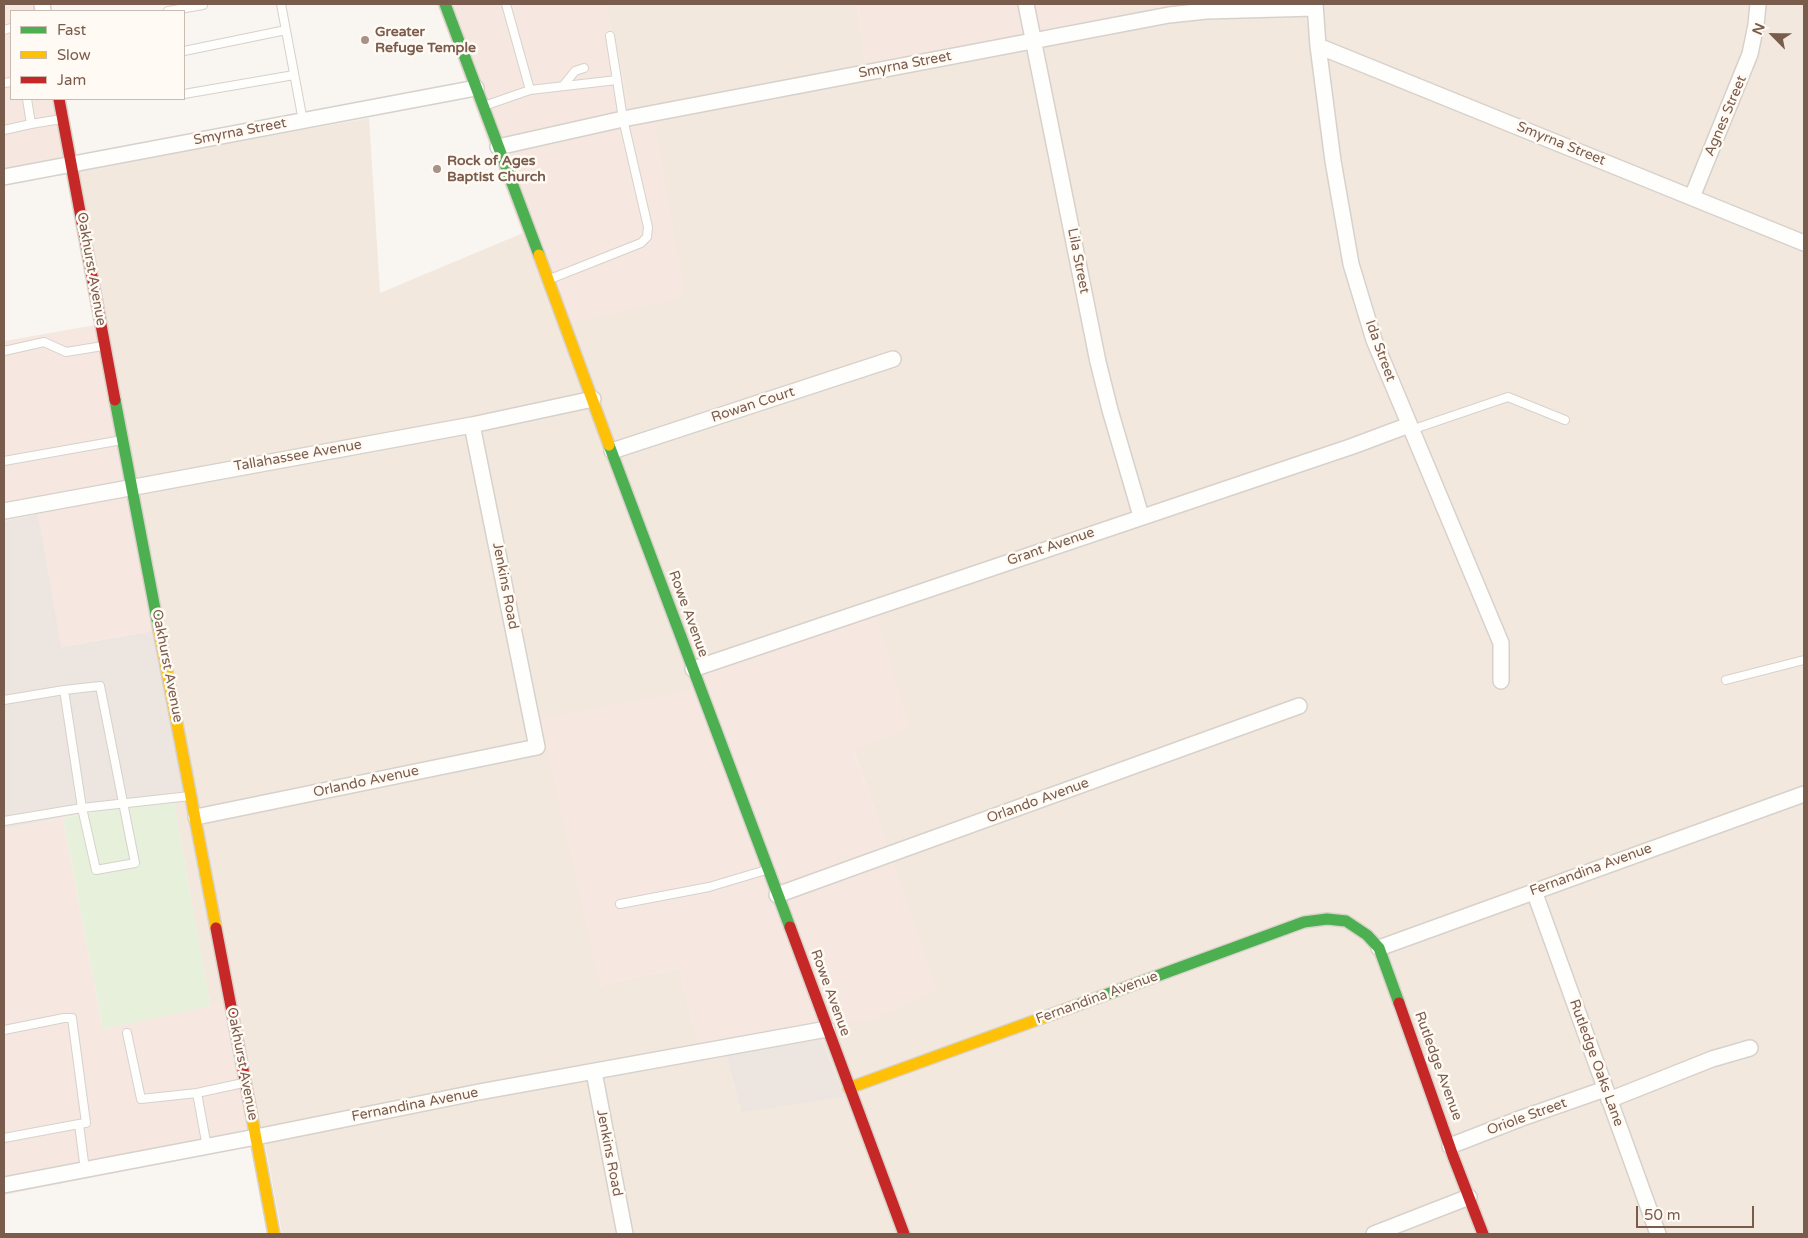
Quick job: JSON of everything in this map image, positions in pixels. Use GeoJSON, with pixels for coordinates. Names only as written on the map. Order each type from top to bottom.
{"type":"FeatureCollection","features":[{"type":"Feature","properties":{"kind":"street","name":"Rowe Avenue"},"geometry":{"type":"LineString","coordinates":[[445,4],[904,1234]]}},
{"type":"Feature","properties":{"kind":"street","name":"Lila Street"},"geometry":{"type":"LineString","coordinates":[[1026,4],[1098,362],[1141,516]]}},
{"type":"Feature","properties":{"kind":"street","name":"Agnes Street"},"geometry":{"type":"LineString","coordinates":[[1692,197],[1750,54],[1758,4]]}},
{"type":"Feature","properties":{"kind":"street","name":"Smyrna Street"},"geometry":{"type":"LineString","coordinates":[[498,147],[623,119],[1169,15],[1206,11],[1315,6]]}},
{"type":"Feature","properties":{"kind":"street","name":"Ida Street"},"geometry":{"type":"LineString","coordinates":[[1315,6],[1318,46],[1333,161],[1351,264],[1374,340],[1500,643],[1501,681]]}},
{"type":"Feature","properties":{"kind":"street","name":"Smyrna Street"},"geometry":{"type":"LineString","coordinates":[[1318,46],[1804,243]]}},
{"type":"Feature","properties":{"kind":"street","name":"Smyrna Street"},"geometry":{"type":"LineString","coordinates":[[4,177],[476,88]]}},
{"type":"Feature","properties":{"kind":"street","name":"Oakhurst Avenue"},"geometry":{"type":"LineString","coordinates":[[59,100],[274,1234]]}},
{"type":"Feature","properties":{"kind":"street","name":"Rowan Court"},"geometry":{"type":"LineString","coordinates":[[612,451],[893,359]]}},
{"type":"Feature","properties":{"kind":"street","name":"Tallahassee Avenue"},"geometry":{"type":"LineString","coordinates":[[4,511],[472,425],[592,398]]}},
{"type":"Feature","properties":{"kind":"street","name":"Jenkins Road"},"geometry":{"type":"LineString","coordinates":[[472,425],[537,747]]}},
{"type":"Feature","properties":{"kind":"street","name":"Grant Avenue"},"geometry":{"type":"LineString","coordinates":[[693,669],[1141,516],[1410,427]]}},
{"type":"Feature","properties":{"kind":"street","name":"Orlando Avenue"},"geometry":{"type":"LineString","coordinates":[[777,895],[1299,706]]}},
{"type":"Feature","properties":{"kind":"street","name":"Orlando Avenue"},"geometry":{"type":"LineString","coordinates":[[196,817],[537,747]]}},
{"type":"Feature","properties":{"kind":"street","name":"Fernandina Avenue"},"geometry":{"type":"LineString","coordinates":[[1379,948],[1804,794]]}},
{"type":"Feature","properties":{"kind":"street","name":"Rutledge Oaks Lane"},"geometry":{"type":"LineString","coordinates":[[1534,891],[1658,1234]]}},
{"type":"Feature","properties":{"kind":"street","name":"Fernandina Avenue"},"geometry":{"type":"LineString","coordinates":[[849,1088],[1304,922],[1327,919],[1346,920]]}},
{"type":"Feature","properties":{"kind":"street","name":"Rutledge Avenue"},"geometry":{"type":"LineString","coordinates":[[1346,920],[1367,935],[1379,948],[1453,1156],[1483,1234]]}},
{"type":"Feature","properties":{"kind":"street","name":"Fernandina Avenue"},"geometry":{"type":"LineString","coordinates":[[4,1185],[256,1138],[479,1092],[827,1030]]}},
{"type":"Feature","properties":{"kind":"street","name":"Oriole Street"},"geometry":{"type":"LineString","coordinates":[[1450,1146],[1522,1118],[1607,1095],[1750,1048]]}},
{"type":"Feature","properties":{"kind":"street","name":"Jenkins Road"},"geometry":{"type":"LineString","coordinates":[[594,1072],[624,1234]]}},
{"type":"Feature","properties":{"kind":"street"},"geometry":{"type":"LineString","coordinates":[[1374,1234],[1469,1197]]}},
{"type":"Feature","properties":{"kind":"lane"},"geometry":{"type":"LineString","coordinates":[[281,4],[303,121]]}},
{"type":"Feature","properties":{"kind":"lane"},"geometry":{"type":"LineString","coordinates":[[506,4],[530,90]]}},
{"type":"Feature","properties":{"kind":"lane"},"geometry":{"type":"LineString","coordinates":[[174,10],[203,5]]}},
{"type":"Feature","properties":{"kind":"lane"},"geometry":{"type":"LineString","coordinates":[[185,51],[286,30]]}},
{"type":"Feature","properties":{"kind":"lane"},"geometry":{"type":"LineString","coordinates":[[548,280],[641,243],[647,237],[648,227],[623,119],[617,80],[610,62],[610,36]]}},
{"type":"Feature","properties":{"kind":"lane"},"geometry":{"type":"LineString","coordinates":[[563,86],[575,71],[584,68]]}},
{"type":"Feature","properties":{"kind":"lane"},"geometry":{"type":"LineString","coordinates":[[185,94],[294,75]]}},
{"type":"Feature","properties":{"kind":"lane"},"geometry":{"type":"LineString","coordinates":[[482,107],[530,90],[617,80]]}},
{"type":"Feature","properties":{"kind":"lane"},"geometry":{"type":"LineString","coordinates":[[27,100],[31,124]]}},
{"type":"Feature","properties":{"kind":"lane"},"geometry":{"type":"LineString","coordinates":[[4,130],[63,118]]}},
{"type":"Feature","properties":{"kind":"lane"},"geometry":{"type":"LineString","coordinates":[[4,351],[44,342],[66,352],[105,346]]}},
{"type":"Feature","properties":{"kind":"lane"},"geometry":{"type":"LineString","coordinates":[[1410,427],[1508,398],[1565,420]]}},
{"type":"Feature","properties":{"kind":"lane"},"geometry":{"type":"LineString","coordinates":[[4,462],[124,439]]}},
{"type":"Feature","properties":{"kind":"lane"},"geometry":{"type":"LineString","coordinates":[[1726,680],[1804,660]]}},
{"type":"Feature","properties":{"kind":"lane"},"geometry":{"type":"LineString","coordinates":[[4,700],[64,690],[100,686],[135,863],[96,870],[82,808],[64,690]]}},
{"type":"Feature","properties":{"kind":"lane"},"geometry":{"type":"LineString","coordinates":[[4,821],[82,808],[192,796]]}},
{"type":"Feature","properties":{"kind":"lane"},"geometry":{"type":"LineString","coordinates":[[620,904],[709,887],[767,869]]}},
{"type":"Feature","properties":{"kind":"lane"},"geometry":{"type":"LineString","coordinates":[[4,1030],[72,1018],[86,1123],[4,1138]]}},
{"type":"Feature","properties":{"kind":"lane"},"geometry":{"type":"LineString","coordinates":[[127,1033],[141,1099],[197,1093],[245,1083]]}},
{"type":"Feature","properties":{"kind":"lane"},"geometry":{"type":"LineString","coordinates":[[197,1093],[207,1147]]}},
{"type":"Feature","properties":{"kind":"lane"},"geometry":{"type":"LineString","coordinates":[[79,1124],[85,1170]]}},
{"type":"Feature","properties":{"kind":"shaded area"},"geometry":{"type":"Polygon","coordinates":[[[4,4],[60,4],[50,5],[51,10],[10,10],[10,100],[66,100],[79,170],[4,185],[4,4]]]}},
{"type":"Feature","properties":{"kind":"shaded area"},"geometry":{"type":"Polygon","coordinates":[[[437,4],[605,4],[635,127],[655,123],[685,297],[557,326],[437,4]]]}},
{"type":"Feature","properties":{"kind":"shaded area"},"geometry":{"type":"Polygon","coordinates":[[[605,4],[857,4],[866,67],[1037,31],[1119,17],[1117,4],[1804,4],[1804,1234],[282,1234],[238,1000],[210,1006],[173,797],[79,170],[369,118],[380,293],[523,233],[655,124],[635,127],[605,4]],[[692,690],[600,985],[679,968],[699,1046],[723,1041],[741,1112],[814,1022],[936,988],[853,749],[692,690]]]}},
{"type":"Feature","properties":{"kind":"shaded area"},"geometry":{"type":"Polygon","coordinates":[[[857,4],[1117,4],[1119,16],[1037,31],[866,68],[857,4]]]}},
{"type":"Feature","properties":{"kind":"shaded area"},"geometry":{"type":"Polygon","coordinates":[[[107,323],[165,629],[60,647],[38,514],[4,521],[4,341],[107,323]]]}},
{"type":"Feature","properties":{"kind":"shaded area"},"geometry":{"type":"Polygon","coordinates":[[[38,514],[61,647],[165,629],[197,792],[4,829],[4,521],[38,514]]]}},
{"type":"Feature","properties":{"kind":"shaded area"},"geometry":{"type":"Polygon","coordinates":[[[876,615],[910,728],[853,750],[937,988],[870,1021],[814,1022],[699,1046],[679,968],[600,985],[540,719],[692,690],[688,676],[876,615]]]}},
{"type":"Feature","properties":{"kind":"shaded area"},"geometry":{"type":"Polygon","coordinates":[[[63,818],[103,1029],[239,999],[265,1143],[4,1195],[4,829],[63,818]]]}},
{"type":"Feature","properties":{"kind":"shaded area"},"geometry":{"type":"Polygon","coordinates":[[[814,1022],[844,1097],[741,1112],[723,1041],[814,1022]]]}},
{"type":"Feature","properties":{"kind":"green space"},"geometry":{"type":"Polygon","coordinates":[[[173,797],[210,1006],[103,1029],[63,818],[173,797]]]}},
{"type":"Feature","properties":{"kind":"traffic: fast"},"geometry":{"type":"LineString","coordinates":[[445,4],[539,255]]}},
{"type":"Feature","properties":{"kind":"traffic: fast"},"geometry":{"type":"LineString","coordinates":[[115,400],[159,630]]}},
{"type":"Feature","properties":{"kind":"traffic: fast"},"geometry":{"type":"LineString","coordinates":[[609,445],[790,927]]}},
{"type":"Feature","properties":{"kind":"traffic: fast"},"geometry":{"type":"LineString","coordinates":[[1075,1006],[1304,922],[1327,919],[1346,921],[1367,935],[1379,948],[1399,1003]]}},
{"type":"Feature","properties":{"kind":"traffic: slow"},"geometry":{"type":"LineString","coordinates":[[539,255],[609,445]]}},
{"type":"Feature","properties":{"kind":"traffic: slow"},"geometry":{"type":"LineString","coordinates":[[159,630],[216,928]]}},
{"type":"Feature","properties":{"kind":"traffic: slow"},"geometry":{"type":"LineString","coordinates":[[849,1088],[1075,1006]]}},
{"type":"Feature","properties":{"kind":"traffic: slow"},"geometry":{"type":"LineString","coordinates":[[249,1101],[274,1234]]}},
{"type":"Feature","properties":{"kind":"traffic: jam"},"geometry":{"type":"LineString","coordinates":[[59,100],[115,400]]}},
{"type":"Feature","properties":{"kind":"traffic: jam"},"geometry":{"type":"LineString","coordinates":[[790,927],[904,1234]]}},
{"type":"Feature","properties":{"kind":"traffic: jam"},"geometry":{"type":"LineString","coordinates":[[216,928],[249,1101]]}},
{"type":"Feature","properties":{"kind":"traffic: jam"},"geometry":{"type":"LineString","coordinates":[[1399,1003],[1453,1156],[1483,1234]]}},
{"type":"Feature","properties":{"kind":"place","name":"Greater Refuge Temple"},"geometry":{"type":"Point","coordinates":[365,40]}},
{"type":"Feature","properties":{"kind":"place","name":"Rock of Ages Baptist Church"},"geometry":{"type":"Point","coordinates":[437,169]}}]}
